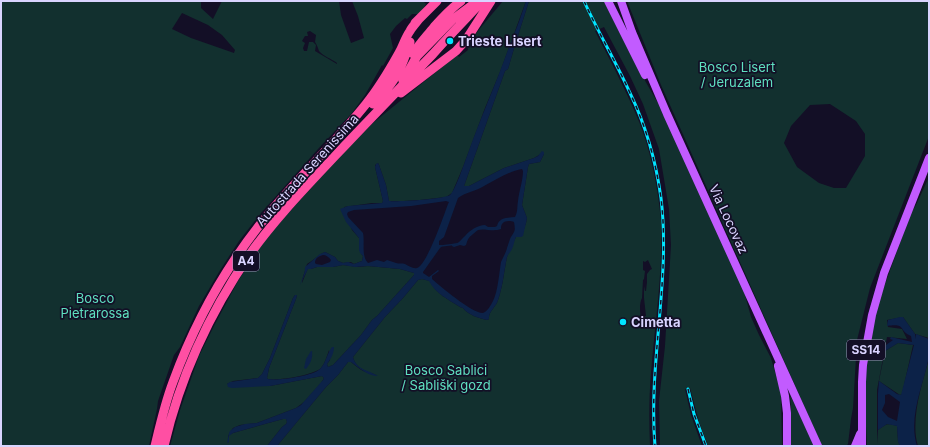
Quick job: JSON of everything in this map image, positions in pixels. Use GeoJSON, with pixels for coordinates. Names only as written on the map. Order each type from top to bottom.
{"type":"FeatureCollection","features":[{"type":"Feature","properties":{"kind":"highway","name":"Autostrada Serenissima"},"geometry":{"type":"LineString","coordinates":[[155,446],[165,406],[173,383],[195,329],[210,299],[243,248],[290,188],[332,144],[382,84],[410,31],[419,19],[437,1]]}},
{"type":"Feature","properties":{"kind":"highway","name":"A4"},"geometry":{"type":"LineString","coordinates":[[441,19],[447,8],[454,1]]}},
{"type":"Feature","properties":{"kind":"highway","name":"A4"},"geometry":{"type":"LineString","coordinates":[[381,108],[400,82],[416,49],[424,38],[451,8],[461,1]]}},
{"type":"Feature","properties":{"kind":"highway","name":"A4"},"geometry":{"type":"LineString","coordinates":[[381,108],[481,1]]}},
{"type":"Feature","properties":{"kind":"highway","name":"A4"},"geometry":{"type":"LineString","coordinates":[[381,108],[442,58],[462,36],[487,1]]}},
{"type":"Feature","properties":{"kind":"highway","name":"A4"},"geometry":{"type":"LineString","coordinates":[[381,108],[456,51],[466,40],[491,1]]}},
{"type":"Feature","properties":{"kind":"highway"},"geometry":{"type":"LineString","coordinates":[[462,36],[498,1]]}},
{"type":"Feature","properties":{"kind":"highway","name":"Autostrada Serenissima"},"geometry":{"type":"LineString","coordinates":[[164,446],[174,410],[190,364],[219,303],[250,254],[297,196],[381,108]]}},
{"type":"Feature","properties":{"kind":"main road","name":"Via Locovaz"},"geometry":{"type":"LineString","coordinates":[[608,1],[642,69],[668,114]]}},
{"type":"Feature","properties":{"kind":"main road","name":"Via Locovaz"},"geometry":{"type":"LineString","coordinates":[[621,1],[632,32],[668,114],[750,293],[776,359],[785,396],[787,412],[787,446]]}},
{"type":"Feature","properties":{"kind":"main road","name":"SS14"},"geometry":{"type":"LineString","coordinates":[[862,446],[863,365],[872,315],[884,273],[929,158]]}},
{"type":"Feature","properties":{"kind":"main road","name":"Via Locovaz"},"geometry":{"type":"LineString","coordinates":[[767,335],[818,446]]}},
{"type":"Feature","properties":{"kind":"main road"},"geometry":{"type":"LineString","coordinates":[[855,446],[862,429]]}},
{"type":"Feature","properties":{"kind":"green space","name":"Bosco Pietrarossa"},"geometry":{"type":"Polygon","coordinates":[[[1,1],[201,1],[201,8],[213,19],[222,1],[339,1],[341,15],[351,43],[364,38],[352,1],[425,1],[424,2],[426,4],[420,14],[412,14],[407,19],[405,18],[390,34],[393,48],[365,95],[352,113],[261,213],[239,241],[219,272],[199,306],[180,347],[174,355],[158,401],[149,446],[1,446],[1,1]],[[182,13],[172,29],[191,38],[234,53],[235,50],[222,35],[208,25],[182,13]],[[310,31],[307,32],[308,36],[305,36],[302,41],[305,43],[303,48],[304,51],[307,51],[309,42],[313,42],[316,45],[315,51],[337,64],[319,51],[315,42],[316,35],[310,31]]]}},
{"type":"Feature","properties":{"kind":"green space"},"geometry":{"type":"Polygon","coordinates":[[[503,1],[526,1],[500,72],[452,193],[446,197],[389,201],[386,185],[378,163],[375,167],[383,201],[382,203],[344,207],[352,230],[359,238],[360,250],[363,256],[362,261],[354,264],[351,262],[343,263],[325,252],[307,264],[302,283],[308,268],[311,269],[317,267],[333,267],[343,265],[400,269],[414,273],[414,275],[333,365],[328,367],[327,364],[330,360],[329,350],[324,364],[317,371],[296,377],[268,379],[269,368],[296,299],[297,295],[295,295],[270,358],[262,374],[258,378],[233,381],[227,384],[270,386],[322,376],[324,378],[304,402],[296,408],[257,423],[240,425],[233,428],[228,436],[228,443],[229,435],[233,433],[286,419],[286,424],[267,446],[170,446],[180,410],[199,356],[238,281],[261,245],[340,156],[373,123],[457,55],[459,57],[468,50],[467,44],[503,1]]]}},
{"type":"Feature","properties":{"kind":"green space","name":"Bosco Sablici / Sabliški gozd"},"geometry":{"type":"Polygon","coordinates":[[[529,1],[604,1],[640,72],[666,117],[742,284],[751,317],[771,358],[781,393],[782,446],[708,446],[699,422],[690,388],[685,389],[691,415],[702,446],[660,446],[659,401],[665,346],[671,245],[669,209],[659,149],[643,104],[604,27],[595,31],[624,89],[644,135],[651,159],[660,210],[661,260],[650,382],[650,446],[277,446],[348,362],[351,362],[366,372],[377,375],[359,367],[354,361],[353,357],[385,317],[418,280],[422,279],[430,281],[439,293],[451,302],[463,308],[468,313],[487,320],[489,319],[489,316],[500,295],[508,255],[516,237],[521,237],[526,223],[527,218],[522,205],[529,164],[540,162],[544,154],[544,152],[534,158],[504,168],[469,186],[464,186],[505,71],[508,69],[529,1]],[[648,260],[645,262],[643,261],[643,270],[645,271],[640,308],[643,327],[645,322],[644,316],[646,316],[644,286],[646,291],[647,274],[652,269],[648,260]]]}},
{"type":"Feature","properties":{"kind":"green space","name":"Bosco Lisert / Jeruzalem"},"geometry":{"type":"Polygon","coordinates":[[[627,1],[929,1],[929,136],[870,288],[857,340],[853,408],[848,444],[846,446],[822,446],[661,85],[627,1]],[[830,104],[810,105],[791,126],[784,143],[797,167],[819,183],[834,188],[846,188],[865,156],[865,134],[856,121],[830,104]]]}},
{"type":"Feature","properties":{"kind":"green space"},"geometry":{"type":"Polygon","coordinates":[[[929,177],[929,338],[915,334],[903,317],[887,320],[888,327],[902,329],[907,339],[887,337],[877,390],[877,444],[878,430],[889,424],[897,426],[898,441],[900,446],[867,446],[866,374],[873,317],[911,213],[929,177]]]}},
{"type":"Feature","properties":{"kind":"green space"},"geometry":{"type":"Polygon","coordinates":[[[898,343],[913,345],[902,394],[900,395],[879,381],[885,351],[898,343]]]}},
{"type":"Feature","properties":{"kind":"green space"},"geometry":{"type":"Polygon","coordinates":[[[929,359],[929,446],[918,446],[915,425],[916,414],[920,390],[929,359]]]}},
{"type":"Feature","properties":{"kind":"green space"},"geometry":{"type":"Polygon","coordinates":[[[790,395],[815,446],[791,446],[790,395]]]}},
{"type":"Feature","properties":{"kind":"water"},"geometry":{"type":"Polygon","coordinates":[[[526,1],[529,1],[508,69],[505,71],[464,186],[469,186],[504,168],[534,158],[542,151],[544,152],[540,162],[529,164],[528,167],[522,205],[527,218],[523,236],[516,237],[512,250],[507,257],[500,295],[489,316],[489,319],[487,320],[477,317],[451,302],[439,293],[429,281],[422,279],[418,280],[385,317],[353,357],[357,365],[378,376],[367,373],[351,362],[348,362],[277,446],[267,446],[286,424],[286,419],[233,433],[229,436],[229,442],[227,443],[230,431],[235,427],[257,423],[301,405],[324,378],[322,376],[270,386],[228,387],[227,384],[230,382],[258,378],[262,374],[270,358],[295,295],[297,295],[296,299],[269,368],[268,379],[295,377],[316,372],[322,367],[330,349],[334,347],[332,356],[327,364],[328,367],[333,365],[414,275],[414,273],[400,269],[368,266],[355,267],[343,265],[333,267],[317,267],[308,269],[300,285],[305,267],[320,254],[325,252],[343,263],[348,262],[354,264],[362,261],[363,256],[359,250],[359,238],[346,222],[340,209],[348,206],[382,203],[383,201],[375,167],[376,164],[378,163],[379,165],[386,185],[389,201],[411,201],[439,198],[452,193],[526,1]],[[522,169],[458,198],[444,237],[439,241],[439,245],[443,245],[423,272],[429,277],[438,270],[439,271],[432,276],[432,279],[457,299],[478,312],[483,313],[486,311],[495,297],[501,262],[515,230],[514,222],[505,222],[502,224],[501,229],[498,230],[478,230],[469,238],[464,246],[460,245],[454,247],[452,244],[458,243],[469,232],[477,227],[485,225],[488,227],[495,227],[502,219],[515,217],[523,171],[522,169]],[[446,201],[411,206],[354,210],[348,212],[347,214],[363,233],[364,253],[368,263],[377,260],[384,262],[387,260],[417,268],[426,258],[430,249],[449,202],[446,201]],[[325,255],[319,257],[315,261],[316,264],[322,265],[330,262],[331,260],[325,255]]]}},
{"type":"Feature","properties":{"kind":"water"},"geometry":{"type":"Polygon","coordinates":[[[903,317],[915,334],[915,339],[916,334],[929,339],[929,357],[915,413],[914,424],[917,446],[900,446],[898,442],[897,426],[887,424],[878,430],[879,381],[897,394],[901,395],[914,345],[898,343],[885,351],[886,345],[893,340],[890,339],[891,337],[912,342],[911,336],[902,328],[893,325],[887,326],[888,320],[903,317]],[[889,394],[885,395],[885,403],[882,410],[888,417],[897,421],[900,402],[889,394]]]}},
{"type":"Feature","properties":{"kind":"water"},"geometry":{"type":"Polygon","coordinates":[[[311,351],[312,358],[306,369],[304,368],[306,359],[311,351]]]}},
{"type":"Feature","properties":{"kind":"waterway"},"geometry":{"type":"LineString","coordinates":[[441,246],[457,244]]}},
{"type":"Feature","properties":{"kind":"railway"},"geometry":{"type":"LineString","coordinates":[[584,1],[625,81],[641,118],[650,144],[659,185],[663,229],[663,260],[662,291],[654,384],[655,446]]}},
{"type":"Feature","properties":{"kind":"railway"},"geometry":{"type":"LineString","coordinates":[[688,389],[694,414],[706,446]]}},
{"type":"Feature","properties":{"kind":"place","name":"Trieste Lisert"},"geometry":{"type":"Point","coordinates":[450,41]}},
{"type":"Feature","properties":{"kind":"place","name":"Cimetta"},"geometry":{"type":"Point","coordinates":[623,322]}}]}
